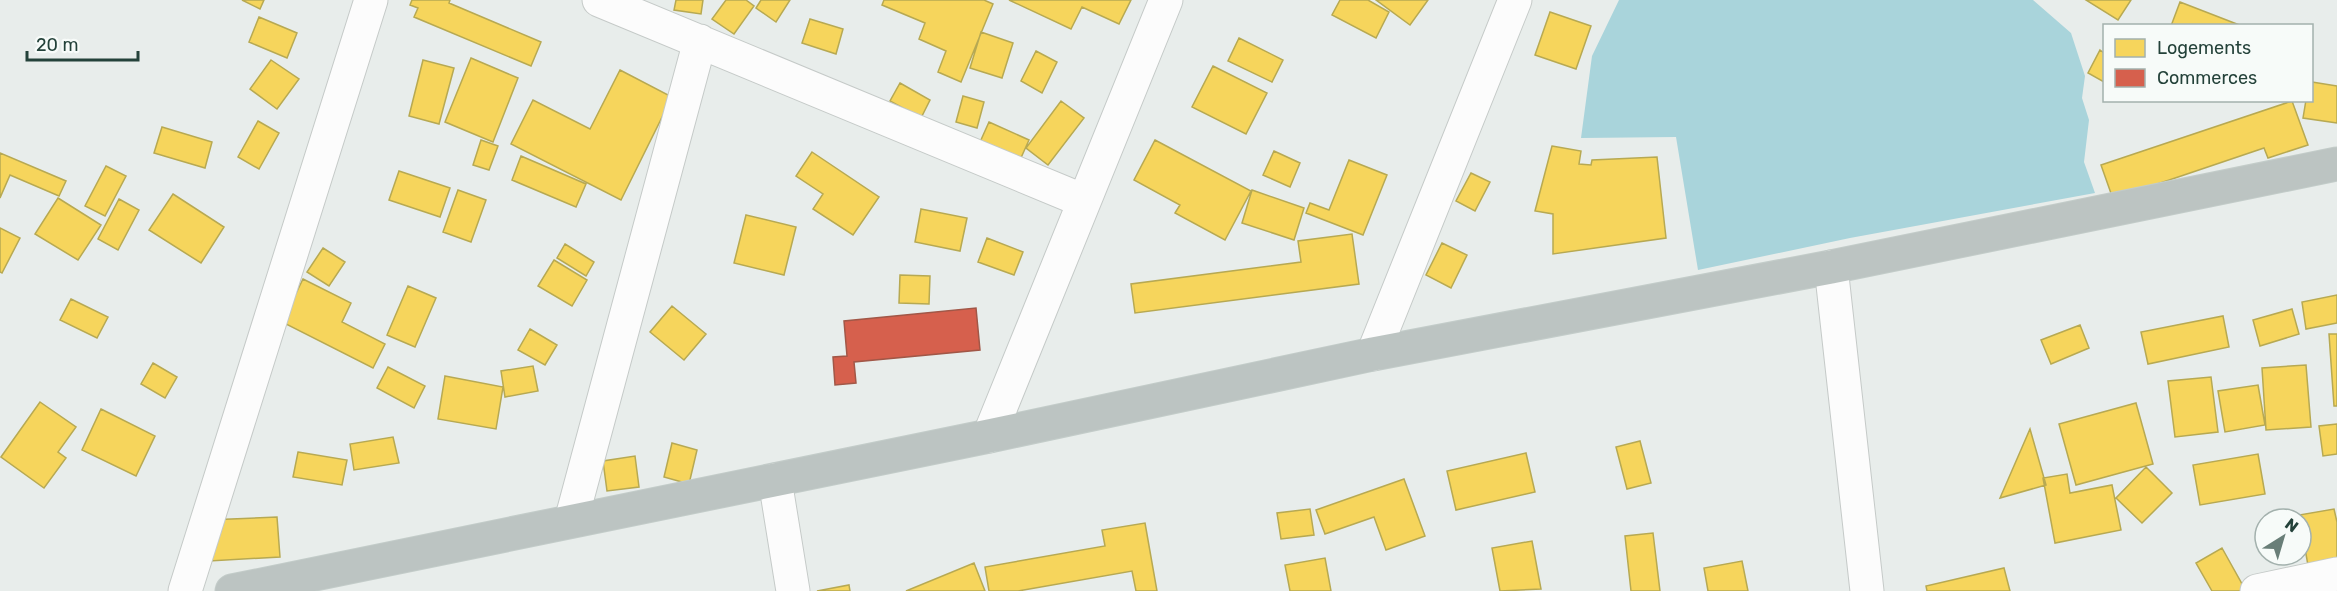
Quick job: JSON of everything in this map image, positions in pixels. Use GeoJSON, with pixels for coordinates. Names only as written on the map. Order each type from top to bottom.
{"type":"FeatureCollection","features":[{"type":"Feature","properties":{"kind":"highway"},"geometry":{"type":"LineString","coordinates":[[241,590],[989,436],[1373,354],[1831,267],[2337,164]]}},
{"type":"Feature","properties":{"kind":"street"},"geometry":{"type":"LineString","coordinates":[[185,591],[370,0]]}},
{"type":"Feature","properties":{"kind":"street"},"geometry":{"type":"LineString","coordinates":[[599,0],[1084,201]]}},
{"type":"Feature","properties":{"kind":"street"},"geometry":{"type":"LineString","coordinates":[[989,436],[1166,0]]}},
{"type":"Feature","properties":{"kind":"street"},"geometry":{"type":"LineString","coordinates":[[1373,354],[1515,0]]}},
{"type":"Feature","properties":{"kind":"street"},"geometry":{"type":"LineString","coordinates":[[571,521],[700,41]]}},
{"type":"Feature","properties":{"kind":"street"},"geometry":{"type":"LineString","coordinates":[[1831,267],[1867,591]]}},
{"type":"Feature","properties":{"kind":"street"},"geometry":{"type":"LineString","coordinates":[[775,480],[793,591]]}},
{"type":"Feature","properties":{"kind":"street"},"geometry":{"type":"LineString","coordinates":[[2257,591],[2337,574]]}},
{"type":"Feature","properties":{"kind":"water"},"geometry":{"type":"Polygon","coordinates":[[[1619,0],[2033,0],[2071,33],[2085,76],[2082,98],[2089,120],[2084,162],[2095,193],[1850,238],[1698,270],[1676,137],[1581,138],[1592,56],[1619,0]]]}},
{"type":"Feature","properties":{"kind":"building: Logements"},"geometry":{"type":"Polygon","coordinates":[[[242,0],[264,0],[260,9],[242,0]]]}},
{"type":"Feature","properties":{"kind":"building: Logements"},"geometry":{"type":"Polygon","coordinates":[[[412,0],[450,0],[449,3],[541,42],[531,66],[414,17],[418,8],[410,5],[412,0]]]}},
{"type":"Feature","properties":{"kind":"building: Logements"},"geometry":{"type":"Polygon","coordinates":[[[676,0],[703,0],[701,14],[674,10],[676,0]]]}},
{"type":"Feature","properties":{"kind":"building: Logements"},"geometry":{"type":"Polygon","coordinates":[[[726,0],[746,0],[754,6],[734,34],[712,19],[726,0]]]}},
{"type":"Feature","properties":{"kind":"building: Logements"},"geometry":{"type":"Polygon","coordinates":[[[761,0],[790,0],[776,22],[756,8],[761,0]]]}},
{"type":"Feature","properties":{"kind":"building: Logements"},"geometry":{"type":"Polygon","coordinates":[[[884,0],[984,0],[993,4],[961,82],[938,72],[946,51],[919,39],[925,23],[882,5],[884,0]]]}},
{"type":"Feature","properties":{"kind":"building: Logements"},"geometry":{"type":"Polygon","coordinates":[[[1009,0],[1131,0],[1119,24],[1082,7],[1071,29],[1009,0]]]}},
{"type":"Feature","properties":{"kind":"building: Logements"},"geometry":{"type":"Polygon","coordinates":[[[1340,0],[1368,0],[1389,12],[1376,38],[1332,15],[1340,0]]]}},
{"type":"Feature","properties":{"kind":"building: Logements"},"geometry":{"type":"Polygon","coordinates":[[[1376,0],[1428,0],[1410,25],[1376,0]]]}},
{"type":"Feature","properties":{"kind":"building: Logements"},"geometry":{"type":"Polygon","coordinates":[[[2086,0],[2131,0],[2118,20],[2086,0]]]}},
{"type":"Feature","properties":{"kind":"building: Logements"},"geometry":{"type":"Polygon","coordinates":[[[2180,2],[2237,24],[2172,24],[2180,2]]]}},
{"type":"Feature","properties":{"kind":"building: Logements"},"geometry":{"type":"Polygon","coordinates":[[[1550,12],[1591,26],[1576,69],[1535,55],[1550,12]]]}},
{"type":"Feature","properties":{"kind":"building: Logements"},"geometry":{"type":"Polygon","coordinates":[[[259,17],[297,33],[287,58],[249,42],[259,17]]]}},
{"type":"Feature","properties":{"kind":"building: Logements"},"geometry":{"type":"Polygon","coordinates":[[[810,19],[843,29],[836,54],[802,43],[810,19]]]}},
{"type":"Feature","properties":{"kind":"building: Logements"},"geometry":{"type":"Polygon","coordinates":[[[981,32],[1013,43],[1002,78],[970,68],[981,32]]]}},
{"type":"Feature","properties":{"kind":"building: Logements"},"geometry":{"type":"Polygon","coordinates":[[[1239,38],[1283,60],[1272,82],[1228,61],[1239,38]]]}},
{"type":"Feature","properties":{"kind":"building: Logements"},"geometry":{"type":"Polygon","coordinates":[[[2100,50],[2103,52],[2103,81],[2088,73],[2100,50]]]}},
{"type":"Feature","properties":{"kind":"building: Logements"},"geometry":{"type":"Polygon","coordinates":[[[1036,51],[1057,62],[1042,93],[1021,81],[1036,51]]]}},
{"type":"Feature","properties":{"kind":"building: Logements"},"geometry":{"type":"Polygon","coordinates":[[[471,58],[518,78],[493,142],[445,122],[471,58]]]}},
{"type":"Feature","properties":{"kind":"building: Logements"},"geometry":{"type":"Polygon","coordinates":[[[271,60],[299,79],[277,109],[250,89],[271,60]]]}},
{"type":"Feature","properties":{"kind":"building: Logements"},"geometry":{"type":"Polygon","coordinates":[[[423,60],[454,68],[439,124],[409,116],[423,60]]]}},
{"type":"Feature","properties":{"kind":"building: Logements"},"geometry":{"type":"Polygon","coordinates":[[[1213,66],[1267,93],[1246,134],[1192,107],[1213,66]]]}},
{"type":"Feature","properties":{"kind":"building: Logements"},"geometry":{"type":"Polygon","coordinates":[[[620,70],[672,97],[621,200],[511,144],[533,100],[590,129],[620,70]]]}},
{"type":"Feature","properties":{"kind":"building: Logements"},"geometry":{"type":"Polygon","coordinates":[[[2313,82],[2337,86],[2337,123],[2303,118],[2306,102],[2313,102],[2313,82]]]}},
{"type":"Feature","properties":{"kind":"building: Logements"},"geometry":{"type":"Polygon","coordinates":[[[900,83],[930,100],[921,118],[890,101],[900,83]]]}},
{"type":"Feature","properties":{"kind":"building: Logements"},"geometry":{"type":"Polygon","coordinates":[[[963,96],[984,102],[977,128],[956,122],[963,96]]]}},
{"type":"Feature","properties":{"kind":"building: Logements"},"geometry":{"type":"Polygon","coordinates":[[[1061,101],[1084,118],[1048,165],[1026,148],[1061,101]]]}},
{"type":"Feature","properties":{"kind":"building: Logements"},"geometry":{"type":"Polygon","coordinates":[[[2289,102],[2292,102],[2308,145],[2268,158],[2264,148],[2113,199],[2101,165],[2289,102]]]}},
{"type":"Feature","properties":{"kind":"building: Logements"},"geometry":{"type":"Polygon","coordinates":[[[258,121],[279,133],[259,169],[238,157],[258,121]]]}},
{"type":"Feature","properties":{"kind":"building: Logements"},"geometry":{"type":"Polygon","coordinates":[[[989,122],[1029,140],[1020,160],[980,142],[989,122]]]}},
{"type":"Feature","properties":{"kind":"building: Logements"},"geometry":{"type":"Polygon","coordinates":[[[162,127],[212,142],[205,168],[154,153],[162,127]]]}},
{"type":"Feature","properties":{"kind":"building: Logements"},"geometry":{"type":"Polygon","coordinates":[[[481,140],[498,146],[489,170],[473,165],[481,140]]]}},
{"type":"Feature","properties":{"kind":"building: Logements"},"geometry":{"type":"Polygon","coordinates":[[[1155,140],[1251,191],[1225,240],[1175,213],[1180,205],[1134,180],[1155,140]]]}},
{"type":"Feature","properties":{"kind":"building: Logements"},"geometry":{"type":"Polygon","coordinates":[[[1552,146],[1581,151],[1579,164],[1591,165],[1592,160],[1657,157],[1666,238],[1553,254],[1553,214],[1535,211],[1552,146]]]}},
{"type":"Feature","properties":{"kind":"building: Logements"},"geometry":{"type":"Polygon","coordinates":[[[1274,151],[1300,163],[1290,187],[1263,175],[1274,151]]]}},
{"type":"Feature","properties":{"kind":"building: Logements"},"geometry":{"type":"Polygon","coordinates":[[[812,152],[879,197],[853,235],[813,209],[823,194],[796,176],[812,152]]]}},
{"type":"Feature","properties":{"kind":"building: Logements"},"geometry":{"type":"Polygon","coordinates":[[[0,153],[66,181],[59,196],[10,175],[0,198],[0,153]]]}},
{"type":"Feature","properties":{"kind":"building: Logements"},"geometry":{"type":"Polygon","coordinates":[[[521,156],[586,184],[576,207],[512,180],[521,156]]]}},
{"type":"Feature","properties":{"kind":"building: Logements"},"geometry":{"type":"Polygon","coordinates":[[[1349,160],[1387,175],[1363,235],[1306,213],[1310,203],[1329,210],[1349,160]]]}},
{"type":"Feature","properties":{"kind":"building: Logements"},"geometry":{"type":"Polygon","coordinates":[[[106,166],[126,176],[105,216],[85,206],[106,166]]]}},
{"type":"Feature","properties":{"kind":"building: Logements"},"geometry":{"type":"Polygon","coordinates":[[[399,171],[450,188],[440,217],[389,200],[399,171]]]}},
{"type":"Feature","properties":{"kind":"building: Logements"},"geometry":{"type":"Polygon","coordinates":[[[1471,173],[1490,182],[1475,211],[1456,201],[1471,173]]]}},
{"type":"Feature","properties":{"kind":"building: Logements"},"geometry":{"type":"Polygon","coordinates":[[[458,190],[486,200],[471,242],[443,232],[458,190]]]}},
{"type":"Feature","properties":{"kind":"building: Logements"},"geometry":{"type":"Polygon","coordinates":[[[1252,190],[1304,208],[1294,240],[1242,223],[1252,190]]]}},
{"type":"Feature","properties":{"kind":"building: Logements"},"geometry":{"type":"Polygon","coordinates":[[[173,194],[224,227],[201,263],[149,230],[173,194]]]}},
{"type":"Feature","properties":{"kind":"building: Logements"},"geometry":{"type":"Polygon","coordinates":[[[58,198],[101,225],[78,260],[35,234],[58,198]]]}},
{"type":"Feature","properties":{"kind":"building: Logements"},"geometry":{"type":"Polygon","coordinates":[[[119,199],[139,210],[118,250],[98,239],[119,199]]]}},
{"type":"Feature","properties":{"kind":"building: Logements"},"geometry":{"type":"Polygon","coordinates":[[[921,209],[967,218],[960,251],[915,242],[921,209]]]}},
{"type":"Feature","properties":{"kind":"building: Logements"},"geometry":{"type":"Polygon","coordinates":[[[746,215],[796,227],[784,275],[734,263],[746,215]]]}},
{"type":"Feature","properties":{"kind":"building: Logements"},"geometry":{"type":"Polygon","coordinates":[[[0,228],[20,238],[2,273],[0,272],[0,228]]]}},
{"type":"Feature","properties":{"kind":"building: Logements"},"geometry":{"type":"Polygon","coordinates":[[[1352,234],[1359,284],[1135,313],[1131,284],[1301,262],[1298,241],[1352,234]]]}},
{"type":"Feature","properties":{"kind":"building: Logements"},"geometry":{"type":"Polygon","coordinates":[[[987,238],[1023,252],[1014,275],[978,262],[987,238]]]}},
{"type":"Feature","properties":{"kind":"building: Logements"},"geometry":{"type":"Polygon","coordinates":[[[1442,243],[1467,255],[1451,288],[1426,275],[1442,243]]]}},
{"type":"Feature","properties":{"kind":"building: Logements"},"geometry":{"type":"Polygon","coordinates":[[[565,244],[594,262],[586,276],[557,258],[565,244]]]}},
{"type":"Feature","properties":{"kind":"building: Logements"},"geometry":{"type":"Polygon","coordinates":[[[323,248],[345,262],[329,286],[307,272],[323,248]]]}},
{"type":"Feature","properties":{"kind":"building: Logements"},"geometry":{"type":"Polygon","coordinates":[[[554,260],[587,280],[572,306],[538,286],[554,260]]]}},
{"type":"Feature","properties":{"kind":"building: Logements"},"geometry":{"type":"Polygon","coordinates":[[[900,275],[930,276],[929,304],[899,303],[900,275]]]}},
{"type":"Feature","properties":{"kind":"building: Logements"},"geometry":{"type":"Polygon","coordinates":[[[303,279],[351,303],[342,322],[385,344],[373,368],[282,322],[303,279]]]}},
{"type":"Feature","properties":{"kind":"building: Logements"},"geometry":{"type":"Polygon","coordinates":[[[408,286],[436,298],[415,347],[387,335],[408,286]]]}},
{"type":"Feature","properties":{"kind":"building: Logements"},"geometry":{"type":"Polygon","coordinates":[[[2337,295],[2337,323],[2306,329],[2302,302],[2337,295]]]}},
{"type":"Feature","properties":{"kind":"building: Logements"},"geometry":{"type":"Polygon","coordinates":[[[71,299],[108,317],[97,338],[60,320],[71,299]]]}},
{"type":"Feature","properties":{"kind":"building: Logements"},"geometry":{"type":"Polygon","coordinates":[[[672,306],[706,334],[684,360],[650,332],[672,306]]]}},
{"type":"Feature","properties":{"kind":"building: Logements"},"geometry":{"type":"Polygon","coordinates":[[[2292,309],[2299,334],[2260,346],[2253,320],[2292,309]]]}},
{"type":"Feature","properties":{"kind":"building: Logements"},"geometry":{"type":"Polygon","coordinates":[[[2223,316],[2229,347],[2148,364],[2141,332],[2223,316]]]}},
{"type":"Feature","properties":{"kind":"building: Logements"},"geometry":{"type":"Polygon","coordinates":[[[2080,325],[2089,348],[2051,364],[2041,340],[2080,325]]]}},
{"type":"Feature","properties":{"kind":"building: Logements"},"geometry":{"type":"Polygon","coordinates":[[[530,329],[557,345],[545,365],[518,350],[530,329]]]}},
{"type":"Feature","properties":{"kind":"building: Logements"},"geometry":{"type":"Polygon","coordinates":[[[2329,334],[2337,334],[2337,406],[2334,406],[2329,334]]]}},
{"type":"Feature","properties":{"kind":"building: Logements"},"geometry":{"type":"Polygon","coordinates":[[[153,363],[177,377],[165,398],[141,384],[153,363]]]}},
{"type":"Feature","properties":{"kind":"building: Logements"},"geometry":{"type":"Polygon","coordinates":[[[2306,365],[2311,427],[2266,430],[2262,368],[2306,365]]]}},
{"type":"Feature","properties":{"kind":"building: Logements"},"geometry":{"type":"Polygon","coordinates":[[[533,366],[538,391],[505,397],[501,371],[533,366]]]}},
{"type":"Feature","properties":{"kind":"building: Logements"},"geometry":{"type":"Polygon","coordinates":[[[388,367],[425,386],[414,408],[377,388],[388,367]]]}},
{"type":"Feature","properties":{"kind":"building: Logements"},"geometry":{"type":"Polygon","coordinates":[[[445,376],[503,387],[496,429],[438,419],[445,376]]]}},
{"type":"Feature","properties":{"kind":"building: Logements"},"geometry":{"type":"Polygon","coordinates":[[[2211,377],[2218,432],[2175,437],[2168,381],[2211,377]]]}},
{"type":"Feature","properties":{"kind":"building: Logements"},"geometry":{"type":"Polygon","coordinates":[[[2258,385],[2265,425],[2225,432],[2218,391],[2258,385]]]}},
{"type":"Feature","properties":{"kind":"building: Logements"},"geometry":{"type":"Polygon","coordinates":[[[40,402],[76,427],[58,452],[66,458],[44,488],[1,457],[40,402]]]}},
{"type":"Feature","properties":{"kind":"building: Logements"},"geometry":{"type":"Polygon","coordinates":[[[2136,403],[2153,464],[2076,485],[2059,424],[2136,403]]]}},
{"type":"Feature","properties":{"kind":"building: Logements"},"geometry":{"type":"Polygon","coordinates":[[[101,409],[155,436],[136,476],[82,450],[101,409]]]}},
{"type":"Feature","properties":{"kind":"building: Logements"},"geometry":{"type":"Polygon","coordinates":[[[2337,424],[2337,454],[2323,456],[2319,426],[2337,424]]]}},
{"type":"Feature","properties":{"kind":"building: Logements"},"geometry":{"type":"Polygon","coordinates":[[[2030,429],[2046,485],[2000,498],[2030,429]]]}},
{"type":"Feature","properties":{"kind":"building: Logements"},"geometry":{"type":"Polygon","coordinates":[[[393,437],[399,463],[354,470],[350,444],[393,437]]]}},
{"type":"Feature","properties":{"kind":"building: Logements"},"geometry":{"type":"Polygon","coordinates":[[[1640,441],[1651,483],[1627,489],[1616,447],[1640,441]]]}},
{"type":"Feature","properties":{"kind":"building: Logements"},"geometry":{"type":"Polygon","coordinates":[[[672,443],[697,450],[689,484],[664,477],[672,443]]]}},
{"type":"Feature","properties":{"kind":"building: Logements"},"geometry":{"type":"Polygon","coordinates":[[[298,452],[347,460],[342,485],[293,477],[298,452]]]}},
{"type":"Feature","properties":{"kind":"building: Logements"},"geometry":{"type":"Polygon","coordinates":[[[1526,453],[1535,492],[1456,510],[1447,471],[1526,453]]]}},
{"type":"Feature","properties":{"kind":"building: Logements"},"geometry":{"type":"Polygon","coordinates":[[[2258,454],[2265,494],[2200,505],[2193,465],[2258,454]]]}},
{"type":"Feature","properties":{"kind":"building: Logements"},"geometry":{"type":"Polygon","coordinates":[[[635,456],[639,487],[607,491],[603,461],[635,456]]]}},
{"type":"Feature","properties":{"kind":"building: Logements"},"geometry":{"type":"Polygon","coordinates":[[[2146,467],[2172,493],[2142,523],[2116,498],[2146,467]]]}},
{"type":"Feature","properties":{"kind":"building: Logements"},"geometry":{"type":"Polygon","coordinates":[[[2067,474],[2070,493],[2112,485],[2121,530],[2055,543],[2043,478],[2067,474]]]}},
{"type":"Feature","properties":{"kind":"building: Logements"},"geometry":{"type":"Polygon","coordinates":[[[1404,479],[1425,536],[1386,550],[1374,517],[1325,534],[1316,510],[1404,479]]]}},
{"type":"Feature","properties":{"kind":"building: Logements"},"geometry":{"type":"Polygon","coordinates":[[[1310,509],[1314,535],[1281,539],[1277,513],[1310,509]]]}},
{"type":"Feature","properties":{"kind":"building: Logements"},"geometry":{"type":"Polygon","coordinates":[[[2334,509],[2337,522],[2337,589],[2309,571],[2308,567],[2313,567],[2313,513],[2334,509]]]}},
{"type":"Feature","properties":{"kind":"building: Logements"},"geometry":{"type":"Polygon","coordinates":[[[277,517],[280,557],[209,561],[207,520],[277,517]]]}},
{"type":"Feature","properties":{"kind":"building: Logements"},"geometry":{"type":"Polygon","coordinates":[[[1145,523],[1157,591],[1136,591],[1132,571],[1018,591],[989,591],[985,567],[1105,546],[1102,530],[1145,523]]]}},
{"type":"Feature","properties":{"kind":"building: Logements"},"geometry":{"type":"Polygon","coordinates":[[[1653,533],[1660,591],[1631,591],[1625,536],[1653,533]]]}},
{"type":"Feature","properties":{"kind":"building: Logements"},"geometry":{"type":"Polygon","coordinates":[[[1532,541],[1541,589],[1500,591],[1492,548],[1532,541]]]}},
{"type":"Feature","properties":{"kind":"building: Logements"},"geometry":{"type":"Polygon","coordinates":[[[2222,548],[2246,591],[2212,591],[2196,563],[2222,548]]]}},
{"type":"Feature","properties":{"kind":"building: Logements"},"geometry":{"type":"Polygon","coordinates":[[[1325,558],[1331,591],[1290,591],[1285,565],[1325,558]]]}},
{"type":"Feature","properties":{"kind":"building: Logements"},"geometry":{"type":"Polygon","coordinates":[[[1742,561],[1748,591],[1708,591],[1704,568],[1742,561]]]}},
{"type":"Feature","properties":{"kind":"building: Logements"},"geometry":{"type":"Polygon","coordinates":[[[974,563],[985,591],[906,591],[974,563]]]}},
{"type":"Feature","properties":{"kind":"building: Logements"},"geometry":{"type":"Polygon","coordinates":[[[2004,568],[2010,591],[1927,591],[1926,586],[2004,568]]]}},
{"type":"Feature","properties":{"kind":"building: Logements"},"geometry":{"type":"Polygon","coordinates":[[[849,585],[850,591],[817,591],[849,585]]]}},
{"type":"Feature","properties":{"kind":"building: Commerces"},"geometry":{"type":"Polygon","coordinates":[[[976,308],[980,350],[854,362],[856,383],[835,385],[833,357],[847,356],[844,321],[976,308]]]}}]}
